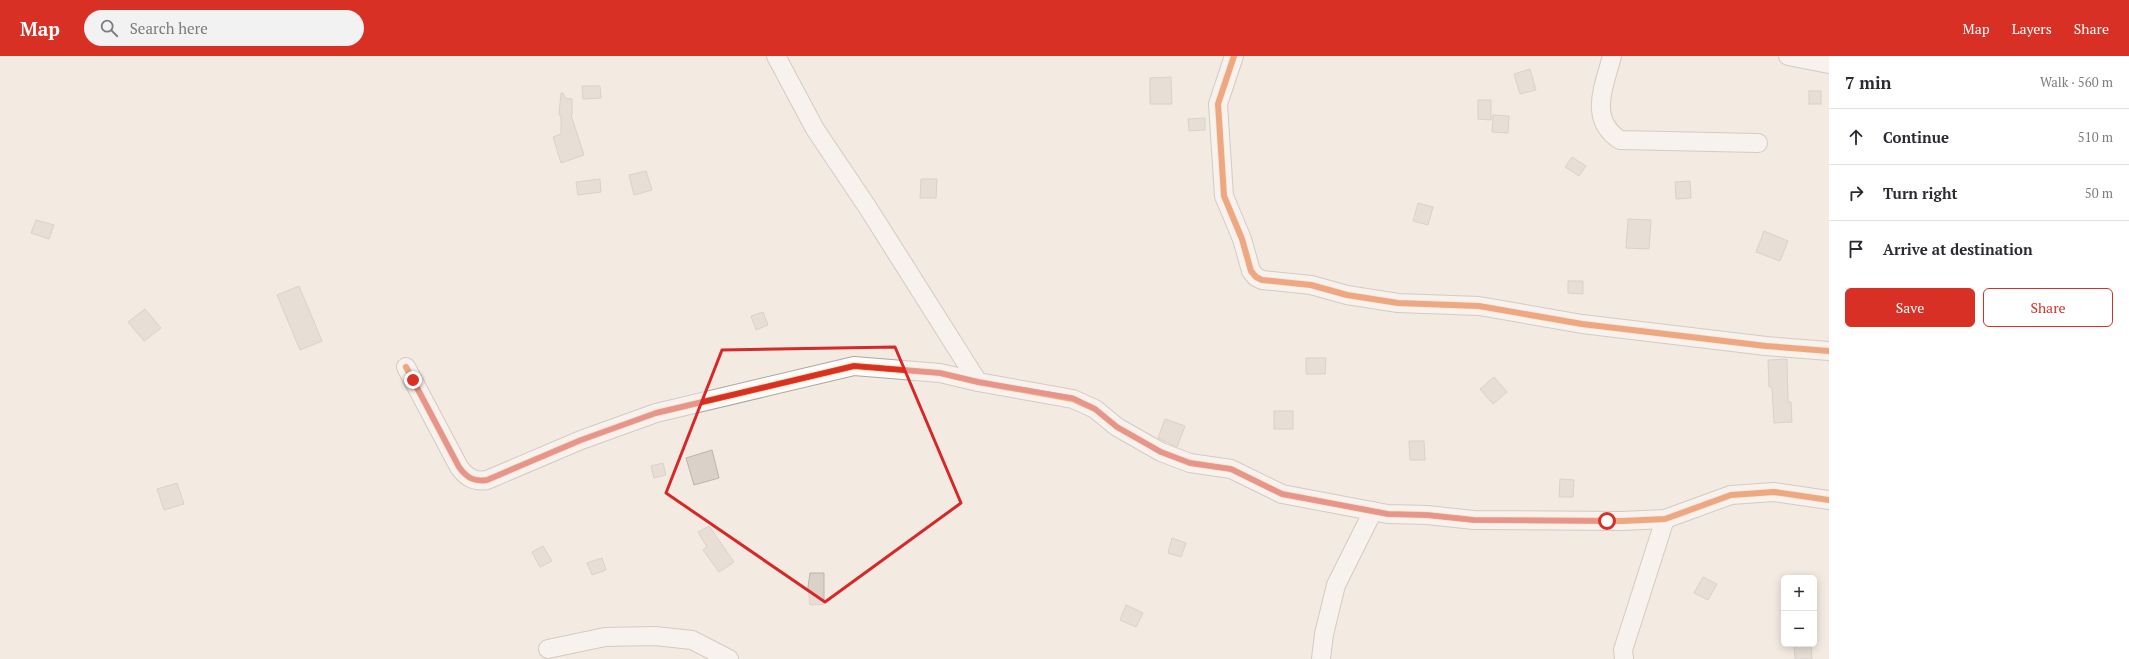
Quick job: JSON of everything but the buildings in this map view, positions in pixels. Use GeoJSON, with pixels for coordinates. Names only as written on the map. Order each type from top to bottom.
{"type":"FeatureCollection","features":[{"type":"Feature","properties":{"kind":"street"},"geometry":{"type":"LineString","coordinates":[[776,56],[815,129],[868,208],[978,382]]}},
{"type":"Feature","properties":{"kind":"street"},"geometry":{"type":"LineString","coordinates":[[1234,56],[1218,104],[1224,196],[1242,239],[1251,270],[1256,277],[1262,280],[1311,285],[1347,294],[1398,303],[1479,306],[1582,324],[1766,346],[1829,351]]}},
{"type":"Feature","properties":{"kind":"street"},"geometry":{"type":"LineString","coordinates":[[1612,56],[1604,86],[1600,112],[1603,122],[1611,134],[1620,140],[1758,143]]}},
{"type":"Feature","properties":{"kind":"street"},"geometry":{"type":"LineString","coordinates":[[1788,56],[1829,64]]}},
{"type":"Feature","properties":{"kind":"street"},"geometry":{"type":"LineString","coordinates":[[406,367],[459,467],[466,476],[476,481],[487,480],[581,440],[656,413],[854,366],[940,373],[978,382],[1073,398],[1095,409],[1117,427],[1161,452],[1190,463],[1231,469],[1282,494],[1373,511],[1474,520],[1622,521],[1664,519],[1731,495],[1774,492],[1829,500]]}},
{"type":"Feature","properties":{"kind":"street"},"geometry":{"type":"LineString","coordinates":[[1321,659],[1324,634],[1336,585],[1373,511]]}},
{"type":"Feature","properties":{"kind":"street"},"geometry":{"type":"LineString","coordinates":[[1624,659],[1623,650],[1664,519]]}},
{"type":"Feature","properties":{"kind":"street"},"geometry":{"type":"LineString","coordinates":[[548,649],[605,637],[655,636],[692,640],[729,659]]}},
{"type":"Feature","properties":{"kind":"highlighted area"},"geometry":{"type":"Polygon","coordinates":[[[895,347],[961,503],[825,602],[666,493],[722,350],[895,347]]]}},
{"type":"Feature","properties":{"kind":"cycle path"},"geometry":{"type":"LineString","coordinates":[[1234,56],[1218,104],[1224,196],[1242,239],[1251,271],[1256,277],[1262,280],[1311,285],[1347,295],[1398,303],[1479,306],[1582,324],[1766,346],[1829,351]]}},
{"type":"Feature","properties":{"kind":"cycle path"},"geometry":{"type":"LineString","coordinates":[[406,367],[459,467],[465,474],[475,480],[487,480],[581,440],[656,413],[854,366],[940,373],[978,382],[1073,399],[1095,409],[1117,427],[1161,452],[1190,463],[1231,469],[1282,494],[1388,514],[1427,515],[1474,520],[1622,521],[1665,519],[1731,495],[1774,492],[1829,500]]}},
{"type":"Feature","properties":{"kind":"route"},"geometry":{"type":"LineString","coordinates":[[413,380],[459,467],[466,476],[476,481],[487,480],[581,440],[656,413],[854,366],[940,373],[978,382],[1073,398],[1095,409],[1117,427],[1161,452],[1190,463],[1231,469],[1282,494],[1388,514],[1427,515],[1474,520],[1534,519],[1607,521]]}}]}
